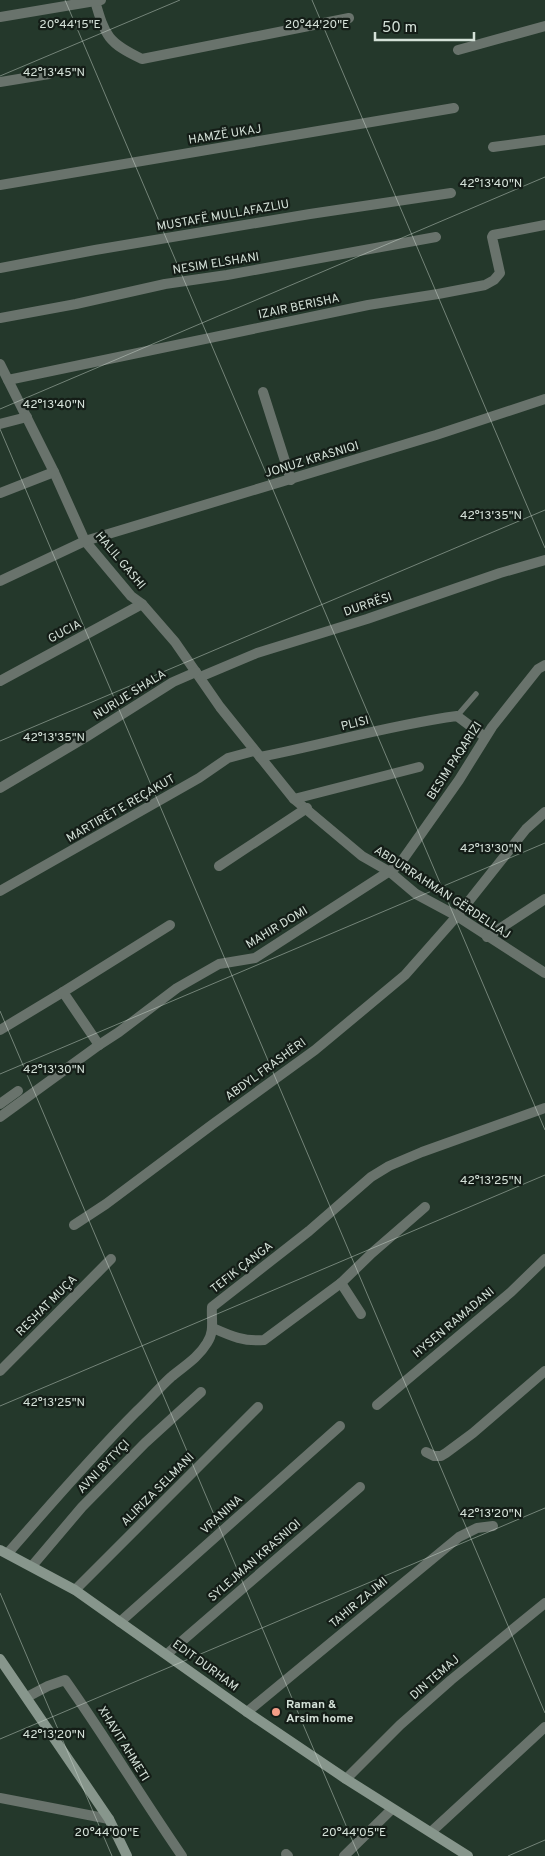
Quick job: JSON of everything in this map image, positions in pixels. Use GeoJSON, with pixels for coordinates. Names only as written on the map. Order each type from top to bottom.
{"type":"FeatureCollection","features":[{"type":"Feature","properties":{"kind":"street"},"geometry":{"type":"LineString","coordinates":[[0,17],[99,0],[104,30],[121,49],[142,59],[350,18]]}},
{"type":"Feature","properties":{"kind":"street"},"geometry":{"type":"LineString","coordinates":[[458,50],[545,26]]}},
{"type":"Feature","properties":{"kind":"street"},"geometry":{"type":"LineString","coordinates":[[0,82],[50,74]]}},
{"type":"Feature","properties":{"kind":"street","name":"HAMZË UKAJ"},"geometry":{"type":"LineString","coordinates":[[0,185],[454,108]]}},
{"type":"Feature","properties":{"kind":"street"},"geometry":{"type":"LineString","coordinates":[[494,147],[545,140]]}},
{"type":"Feature","properties":{"kind":"street","name":"MUSTAFË MULLAFAZLIU"},"geometry":{"type":"LineString","coordinates":[[0,268],[310,214],[451,193]]}},
{"type":"Feature","properties":{"kind":"street","name":"IZAIR BERISHA"},"geometry":{"type":"LineString","coordinates":[[8,380],[368,305],[485,285],[494,280],[500,273],[493,235],[545,225]]}},
{"type":"Feature","properties":{"kind":"street","name":"NESIM ELSHANI"},"geometry":{"type":"LineString","coordinates":[[0,318],[76,304],[165,284],[227,275],[436,237]]}},
{"type":"Feature","properties":{"kind":"street","name":"HALIL GASHI"},"geometry":{"type":"LineString","coordinates":[[0,364],[86,541],[131,596],[142,604],[175,642],[257,754]]}},
{"type":"Feature","properties":{"kind":"street"},"geometry":{"type":"LineString","coordinates":[[262,392],[291,480]]}},
{"type":"Feature","properties":{"kind":"street","name":"JONUZ KRASNIQI"},"geometry":{"type":"LineString","coordinates":[[0,581],[86,541],[291,480],[545,399]]}},
{"type":"Feature","properties":{"kind":"street"},"geometry":{"type":"LineString","coordinates":[[0,424],[26,417]]}},
{"type":"Feature","properties":{"kind":"street"},"geometry":{"type":"LineString","coordinates":[[0,493],[54,472]]}},
{"type":"Feature","properties":{"kind":"street","name":"DURRËSI"},"geometry":{"type":"LineString","coordinates":[[198,674],[257,653],[545,560]]}},
{"type":"Feature","properties":{"kind":"street","name":"GUCIA"},"geometry":{"type":"LineString","coordinates":[[0,681],[142,604]]}},
{"type":"Feature","properties":{"kind":"street","name":"BESIM PAQARIZI"},"geometry":{"type":"LineString","coordinates":[[390,872],[399,865],[427,827],[459,780],[485,736],[538,669],[545,665]]}},
{"type":"Feature","properties":{"kind":"street","name":"NURIJE SHALA"},"geometry":{"type":"LineString","coordinates":[[0,788],[173,682],[198,674]]}},
{"type":"Feature","properties":{"kind":"street"},"geometry":{"type":"LineString","coordinates":[[457,716],[485,736]]}},
{"type":"Feature","properties":{"kind":"street","name":"PLISI"},"geometry":{"type":"LineString","coordinates":[[257,754],[345,740],[416,722],[457,716]]}},
{"type":"Feature","properties":{"kind":"street","name":"ABDURRAHMAN GËRDELLAJ"},"geometry":{"type":"LineString","coordinates":[[257,754],[294,799],[362,856],[390,872],[416,894],[456,916],[545,973]]}},
{"type":"Feature","properties":{"kind":"street","name":"MARTIRËT E REÇAKUT"},"geometry":{"type":"LineString","coordinates":[[0,891],[191,782],[228,758],[257,754]]}},
{"type":"Feature","properties":{"kind":"street"},"geometry":{"type":"LineString","coordinates":[[294,799],[419,767]]}},
{"type":"Feature","properties":{"kind":"street"},"geometry":{"type":"LineString","coordinates":[[219,866],[307,808]]}},
{"type":"Feature","properties":{"kind":"street","name":"ABDYL FRASHËRI"},"geometry":{"type":"LineString","coordinates":[[74,1225],[106,1204],[315,1050],[405,975],[526,830],[545,812]]}},
{"type":"Feature","properties":{"kind":"street","name":"MAHIR DOMI"},"geometry":{"type":"LineString","coordinates":[[0,1117],[177,988],[218,964],[255,958],[390,872]]}},
{"type":"Feature","properties":{"kind":"street"},"geometry":{"type":"LineString","coordinates":[[487,937],[545,899]]}},
{"type":"Feature","properties":{"kind":"street"},"geometry":{"type":"LineString","coordinates":[[0,1030],[170,925]]}},
{"type":"Feature","properties":{"kind":"street"},"geometry":{"type":"LineString","coordinates":[[63,992],[99,1045]]}},
{"type":"Feature","properties":{"kind":"street"},"geometry":{"type":"LineString","coordinates":[[0,1104],[18,1091]]}},
{"type":"Feature","properties":{"kind":"street","name":"TEFIK ÇANGA"},"geometry":{"type":"LineString","coordinates":[[4,1551],[123,1426],[172,1377],[200,1354],[213,1328],[212,1307],[309,1231],[371,1177],[389,1166],[422,1152],[545,1108]]}},
{"type":"Feature","properties":{"kind":"street"},"geometry":{"type":"LineString","coordinates":[[213,1328],[238,1339],[264,1340],[341,1283],[425,1207]]}},
{"type":"Feature","properties":{"kind":"street","name":"RESHAT MUÇA"},"geometry":{"type":"LineString","coordinates":[[0,1371],[111,1259]]}},
{"type":"Feature","properties":{"kind":"street","name":"HYSEN RAMADANI"},"geometry":{"type":"LineString","coordinates":[[377,1405],[543,1265]]}},
{"type":"Feature","properties":{"kind":"street"},"geometry":{"type":"LineString","coordinates":[[341,1283],[360,1314]]}},
{"type":"Feature","properties":{"kind":"street"},"geometry":{"type":"LineString","coordinates":[[426,1452],[434,1456],[441,1456],[446,1453],[545,1371]]}},
{"type":"Feature","properties":{"kind":"street","name":"AVNI BYTYÇI"},"geometry":{"type":"LineString","coordinates":[[32,1566],[82,1507],[145,1443],[201,1392]]}},
{"type":"Feature","properties":{"kind":"street","name":"ALIRIZA SELMANI"},"geometry":{"type":"LineString","coordinates":[[75,1590],[258,1407]]}},
{"type":"Feature","properties":{"kind":"street","name":"VRANINA"},"geometry":{"type":"LineString","coordinates":[[120,1622],[340,1426]]}},
{"type":"Feature","properties":{"kind":"street","name":"SYLEJMAN KRASNIQI"},"geometry":{"type":"LineString","coordinates":[[167,1654],[360,1487]]}},
{"type":"Feature","properties":{"kind":"street","name":"TAHIR ZAJMI"},"geometry":{"type":"LineString","coordinates":[[247,1712],[459,1537],[477,1528],[493,1526]]}},
{"type":"Feature","properties":{"kind":"street","name":"EDIT DURHAM"},"geometry":{"type":"LineString","coordinates":[[4,1551],[75,1590],[247,1712],[346,1779],[468,1856]]}},
{"type":"Feature","properties":{"kind":"street","name":"DIN TEMAJ"},"geometry":{"type":"LineString","coordinates":[[346,1779],[400,1725],[545,1602]]}},
{"type":"Feature","properties":{"kind":"street"},"geometry":{"type":"LineString","coordinates":[[0,1659],[109,1819],[127,1856]]}},
{"type":"Feature","properties":{"kind":"street","name":"XHAVIT AHMETI"},"geometry":{"type":"LineString","coordinates":[[27,1697],[65,1680],[97,1725],[145,1804],[182,1856]]}},
{"type":"Feature","properties":{"kind":"street"},"geometry":{"type":"LineString","coordinates":[[431,1832],[545,1727]]}},
{"type":"Feature","properties":{"kind":"street"},"geometry":{"type":"LineString","coordinates":[[0,1798],[109,1819]]}},
{"type":"Feature","properties":{"kind":"street"},"geometry":{"type":"LineString","coordinates":[[344,1856],[392,1808]]}},
{"type":"Feature","properties":{"kind":"lane"},"geometry":{"type":"LineString","coordinates":[[457,716],[476,694]]}},
{"type":"Feature","properties":{"kind":"place","name":"Raman & Arsim home"},"geometry":{"type":"Point","coordinates":[276,1712]}}]}
